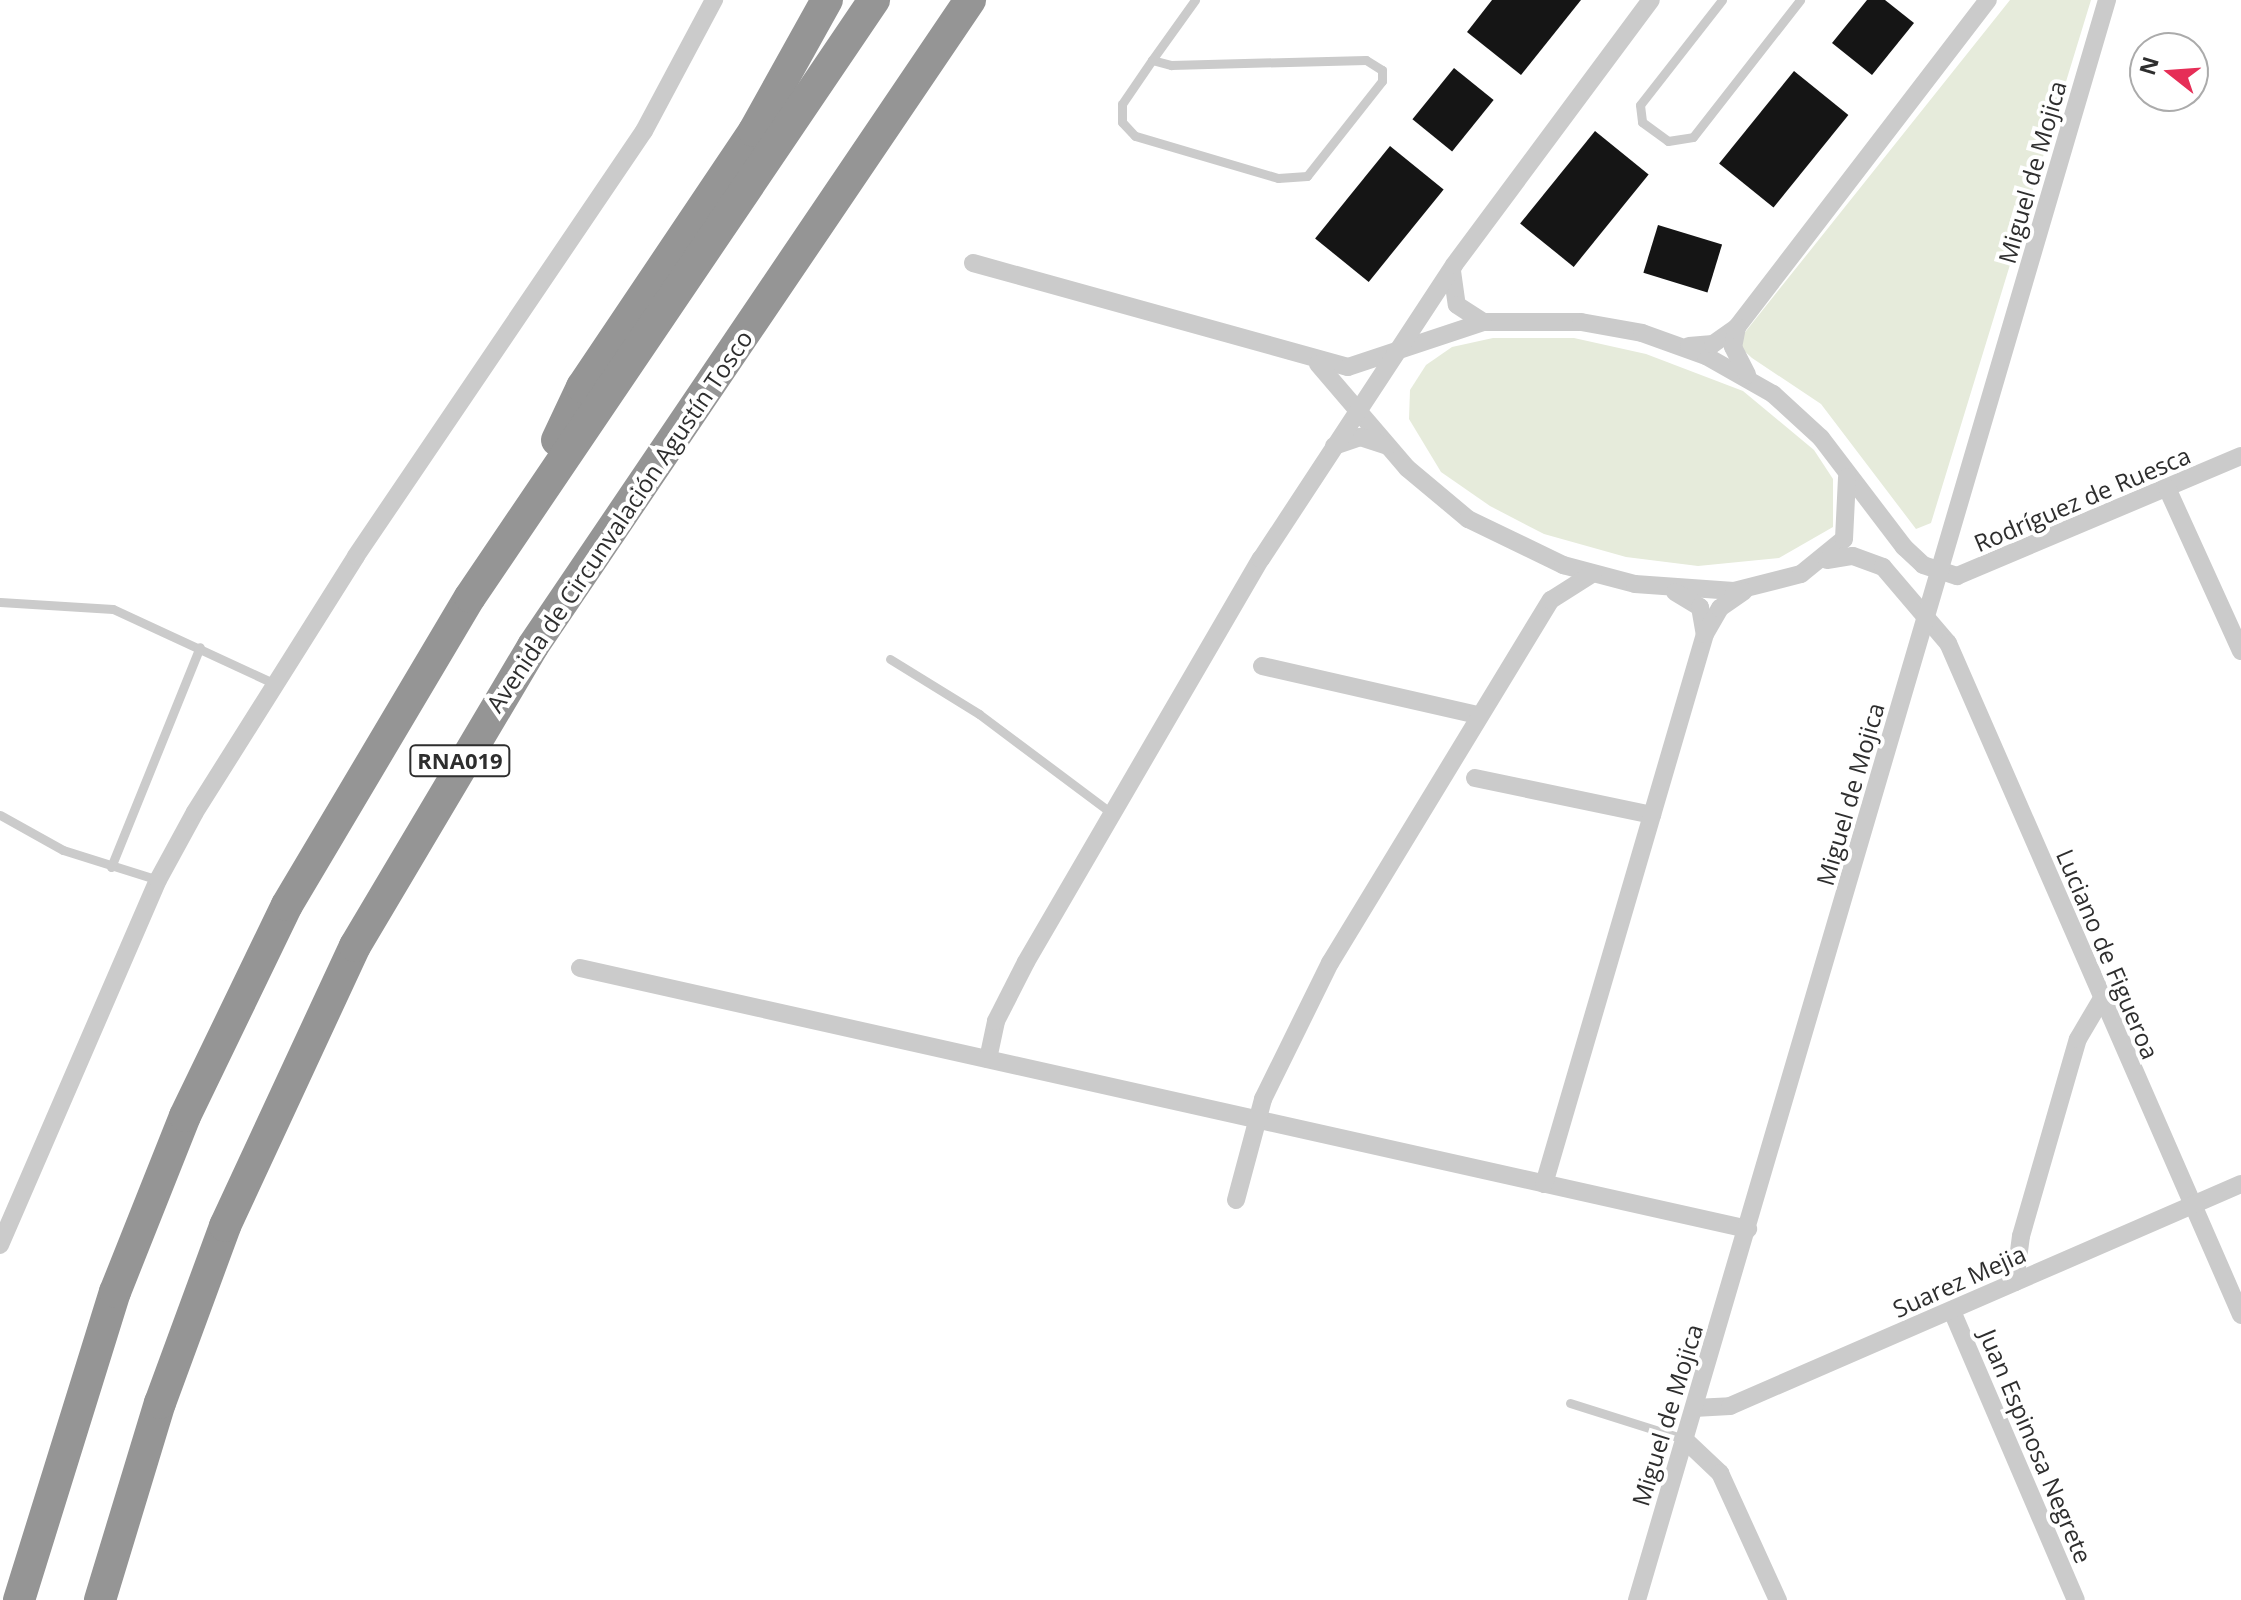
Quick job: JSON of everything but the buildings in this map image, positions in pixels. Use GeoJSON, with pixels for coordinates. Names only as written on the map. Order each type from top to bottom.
{"type":"FeatureCollection","features":[{"type":"Feature","properties":{"kind":"highway"},"geometry":{"type":"LineString","coordinates":[[516,529],[582,387],[754,131],[827,0]]}},
{"type":"Feature","properties":{"kind":"highway","name":"RNA019"},"geometry":{"type":"LineString","coordinates":[[19,1600],[115,1292],[218,1045],[330,825],[516,529],[874,0]]}},
{"type":"Feature","properties":{"kind":"highway","name":"Avenida de Circunvalación Agustín Tosco"},"geometry":{"type":"LineString","coordinates":[[100,1600],[160,1403],[225,1226],[369,919],[558,608],[970,0]]}},
{"type":"Feature","properties":{"kind":"street"},"geometry":{"type":"LineString","coordinates":[[0,1245],[158,880],[275,684],[644,131],[714,0]]}},
{"type":"Feature","properties":{"kind":"street"},"geometry":{"type":"LineString","coordinates":[[988,1059],[1003,1004],[1110,812],[1331,448],[1363,411],[1454,265],[1651,0]]}},
{"type":"Feature","properties":{"kind":"street"},"geometry":{"type":"LineString","coordinates":[[1681,346],[1713,344],[1737,327],[1988,0]]}},
{"type":"Feature","properties":{"kind":"street","name":"Miguel de Mojica"},"geometry":{"type":"LineString","coordinates":[[1637,1600],[2107,0]]}},
{"type":"Feature","properties":{"kind":"street"},"geometry":{"type":"LineString","coordinates":[[973,263],[1308,360],[1348,367],[1483,322],[1581,322],[1681,346],[1749,377],[1821,438],[1904,547],[1940,572]]}},
{"type":"Feature","properties":{"kind":"street"},"geometry":{"type":"LineString","coordinates":[[1454,265],[1450,291],[1457,305],[1483,322]]}},
{"type":"Feature","properties":{"kind":"street"},"geometry":{"type":"LineString","coordinates":[[1737,327],[1733,347],[1749,377]]}},
{"type":"Feature","properties":{"kind":"street"},"geometry":{"type":"LineString","coordinates":[[1308,360],[1331,373],[1390,448],[1444,502],[1532,552],[1592,574],[1668,589],[1749,588]]}},
{"type":"Feature","properties":{"kind":"street"},"geometry":{"type":"LineString","coordinates":[[1331,448],[1360,437],[1390,448]]}},
{"type":"Feature","properties":{"kind":"street","name":"Rodríguez de Ruesca"},"geometry":{"type":"LineString","coordinates":[[1940,572],[1971,572],[2241,456]]}},
{"type":"Feature","properties":{"kind":"street"},"geometry":{"type":"LineString","coordinates":[[1544,1184],[1705,634],[1720,608],[1749,588],[1827,560],[1849,522],[1847,473]]}},
{"type":"Feature","properties":{"kind":"street"},"geometry":{"type":"LineString","coordinates":[[2167,488],[2241,651]]}},
{"type":"Feature","properties":{"kind":"street"},"geometry":{"type":"LineString","coordinates":[[1532,552],[1547,567],[1551,600]]}},
{"type":"Feature","properties":{"kind":"street","name":"Luciano de Figueroa"},"geometry":{"type":"LineString","coordinates":[[1827,560],[1853,556],[1883,567],[1928,615],[1957,662],[2101,1000],[2241,1315]]}},
{"type":"Feature","properties":{"kind":"street"},"geometry":{"type":"LineString","coordinates":[[1236,1200],[1255,1121],[1330,963],[1478,715],[1551,600],[1592,574]]}},
{"type":"Feature","properties":{"kind":"street"},"geometry":{"type":"LineString","coordinates":[[1668,589],[1700,607],[1705,634]]}},
{"type":"Feature","properties":{"kind":"street"},"geometry":{"type":"LineString","coordinates":[[1262,666],[1478,715]]}},
{"type":"Feature","properties":{"kind":"street"},"geometry":{"type":"LineString","coordinates":[[1475,778],[1652,815]]}},
{"type":"Feature","properties":{"kind":"street"},"geometry":{"type":"LineString","coordinates":[[580,968],[1748,1229]]}},
{"type":"Feature","properties":{"kind":"street"},"geometry":{"type":"LineString","coordinates":[[2015,1282],[2021,1236],[2078,1039],[2101,1000]]}},
{"type":"Feature","properties":{"kind":"street","name":"Suarez Mejia"},"geometry":{"type":"LineString","coordinates":[[1694,1408],[1730,1406],[2241,1184]]}},
{"type":"Feature","properties":{"kind":"street","name":"Juan Espinosa Negrete"},"geometry":{"type":"LineString","coordinates":[[1952,1311],[2076,1600]]}},
{"type":"Feature","properties":{"kind":"street"},"geometry":{"type":"LineString","coordinates":[[1684,1439],[1720,1473],[1778,1600]]}},
{"type":"Feature","properties":{"kind":"lane"},"geometry":{"type":"LineString","coordinates":[[1152,60],[1171,65],[1366,60],[1382,70],[1382,81],[1321,167],[1278,178],[1126,130],[1122,104],[1152,60],[1195,0]]}},
{"type":"Feature","properties":{"kind":"lane"},"geometry":{"type":"LineString","coordinates":[[1722,0],[1640,105],[1642,122],[1668,141],[1693,137],[1800,0]]}},
{"type":"Feature","properties":{"kind":"lane"},"geometry":{"type":"LineString","coordinates":[[0,602],[113,609],[275,684]]}},
{"type":"Feature","properties":{"kind":"lane"},"geometry":{"type":"LineString","coordinates":[[111,867],[200,647]]}},
{"type":"Feature","properties":{"kind":"lane"},"geometry":{"type":"LineString","coordinates":[[890,659],[979,714],[1110,812]]}},
{"type":"Feature","properties":{"kind":"lane"},"geometry":{"type":"LineString","coordinates":[[0,815],[111,867],[158,880]]}},
{"type":"Feature","properties":{"kind":"lane"},"geometry":{"type":"LineString","coordinates":[[1570,1403],[1684,1439]]}},
{"type":"Feature","properties":{"kind":"green space"},"geometry":{"type":"Polygon","coordinates":[[[2010,0],[2091,0],[1931,523],[1916,529],[1821,404],[1752,358],[1742,349],[1742,336],[2010,0]]]}},
{"type":"Feature","properties":{"kind":"green space"},"geometry":{"type":"Polygon","coordinates":[[[1493,338],[1574,338],[1646,354],[1743,391],[1814,450],[1833,479],[1833,527],[1779,558],[1698,566],[1626,557],[1544,534],[1490,506],[1441,472],[1409,419],[1410,390],[1426,365],[1452,347],[1493,338]]]}}]}
